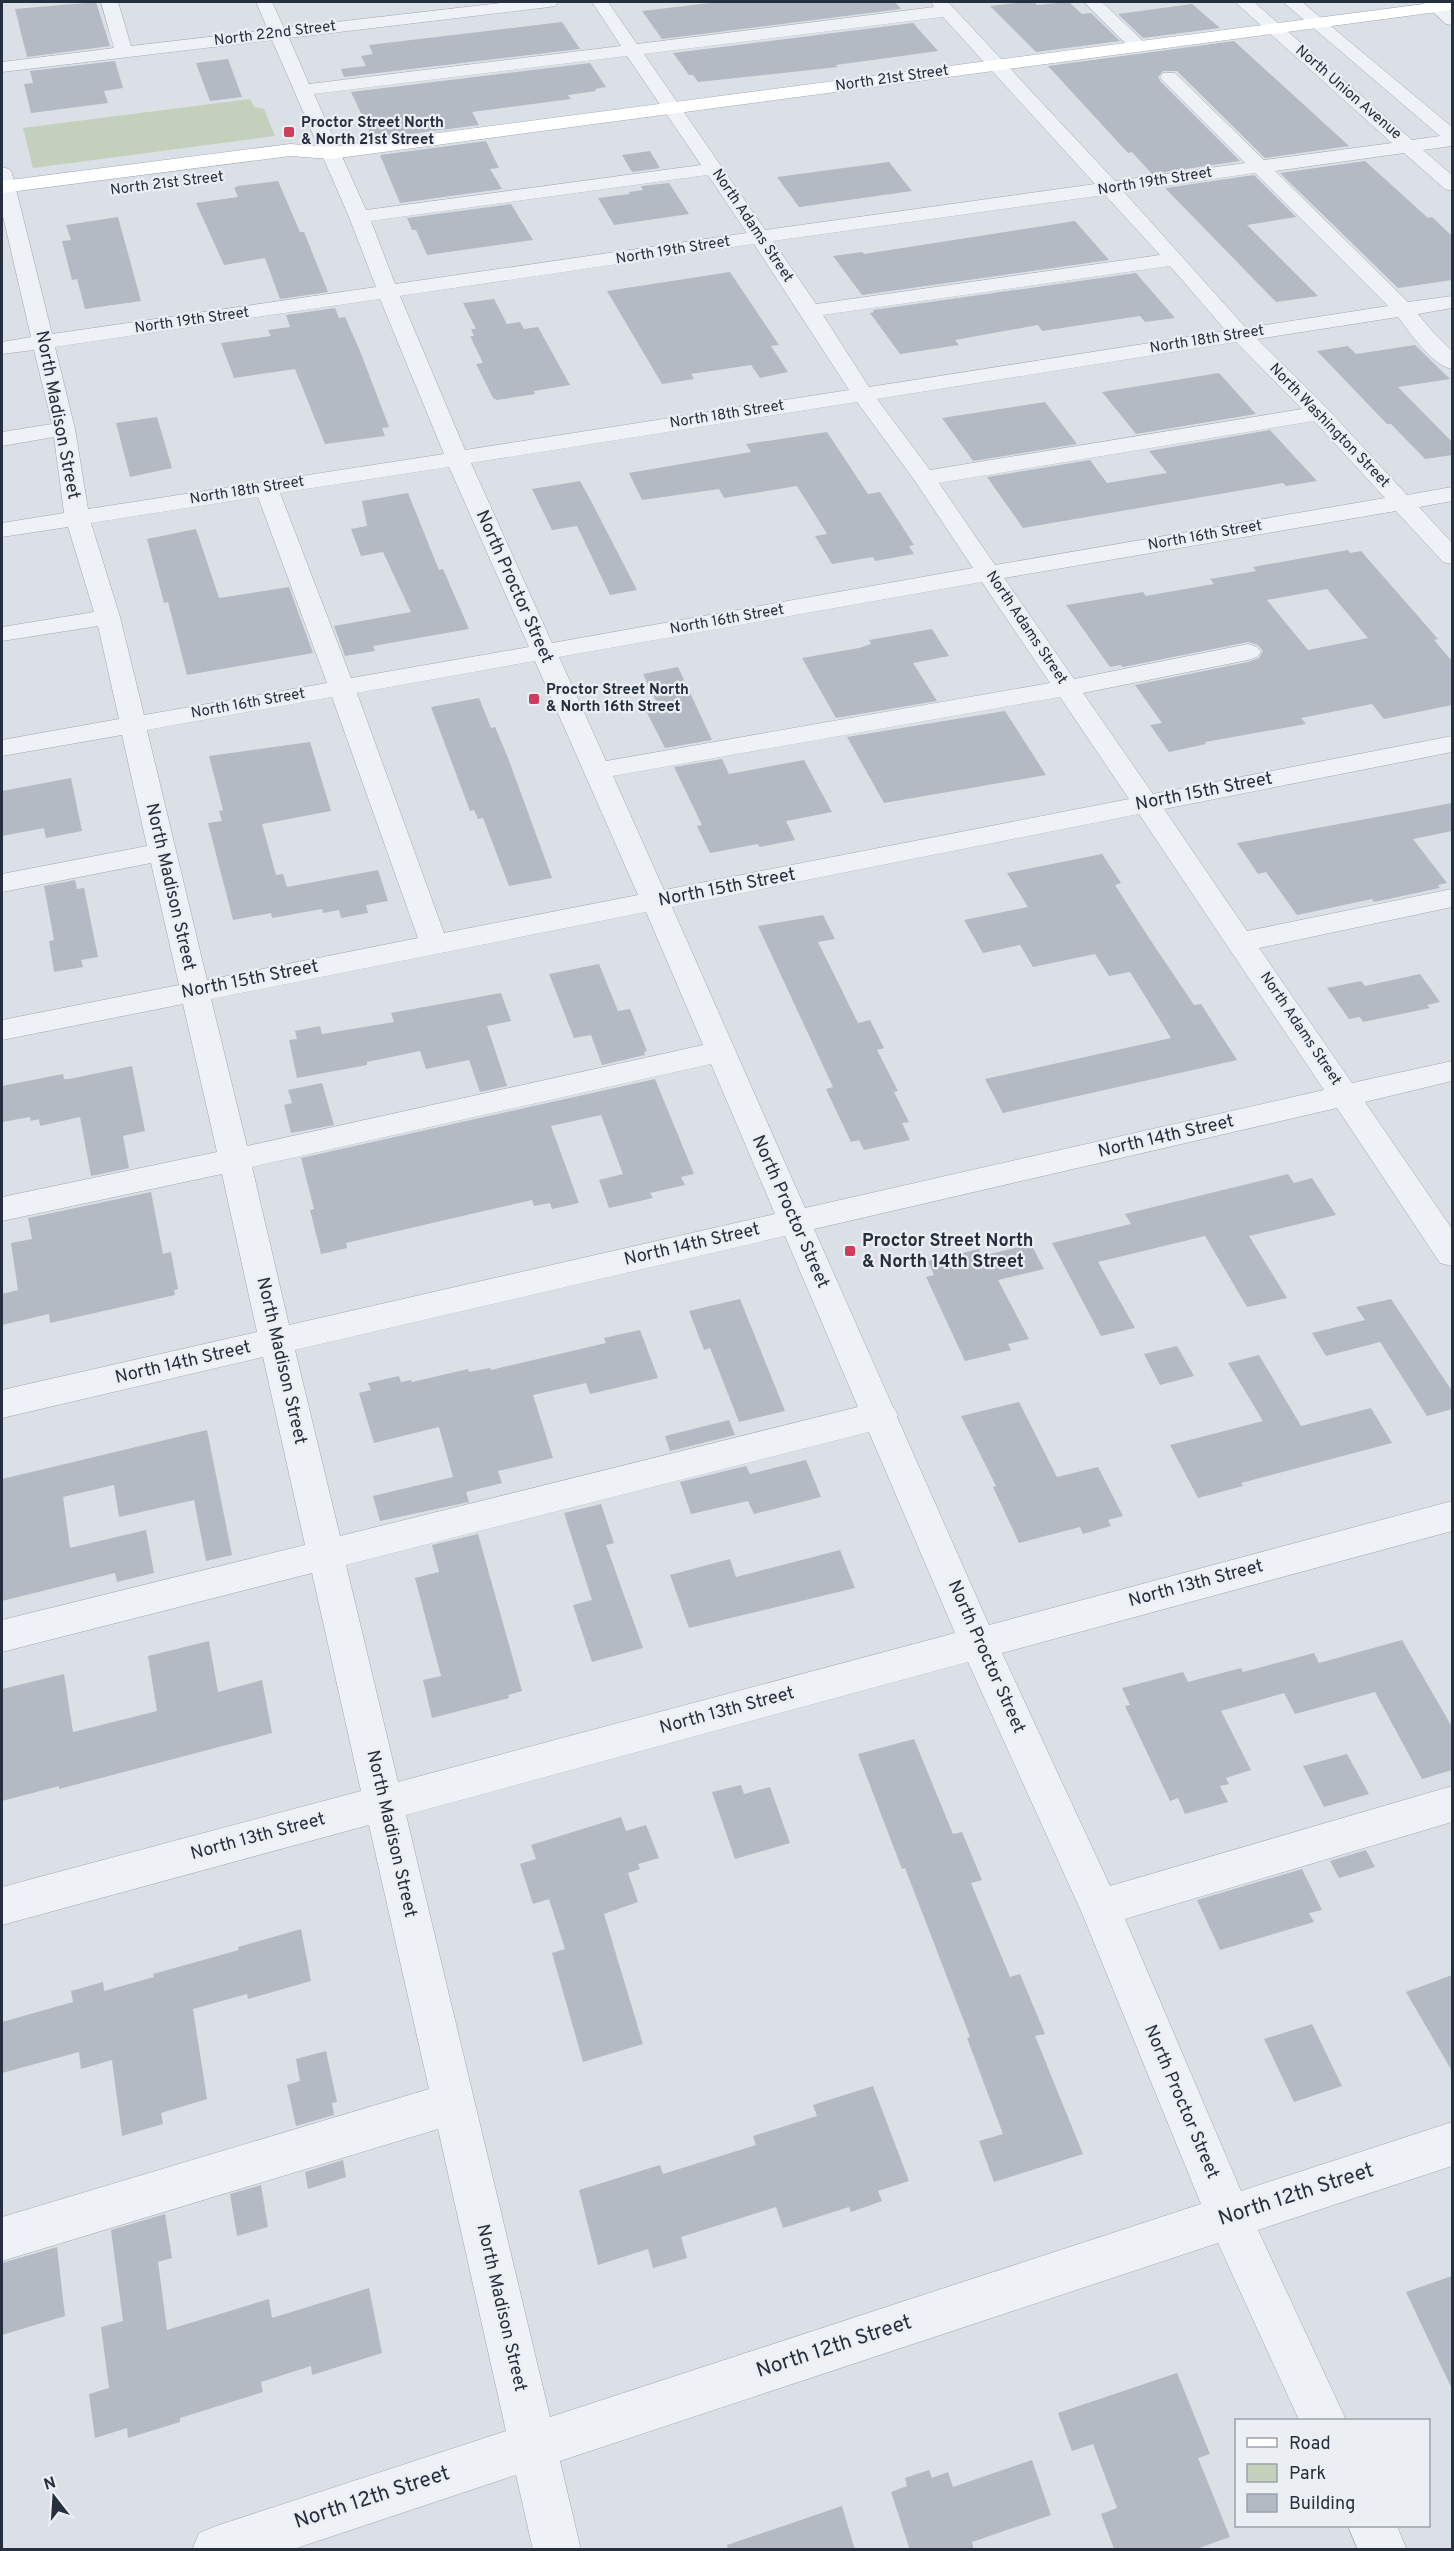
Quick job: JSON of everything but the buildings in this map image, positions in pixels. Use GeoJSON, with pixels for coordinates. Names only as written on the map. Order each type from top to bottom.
{"type":"FeatureCollection","features":[{"type":"Feature","properties":{"kind":"main road","name":"North 21st Street"},"geometry":{"type":"LineString","coordinates":[[4,191],[291,168],[331,153],[1440,5]]}},
{"type":"Feature","properties":{"kind":"street"},"geometry":{"type":"LineString","coordinates":[[109,2],[124,52]]}},
{"type":"Feature","properties":{"kind":"street","name":"North Proctor Street"},"geometry":{"type":"LineString","coordinates":[[264,2],[359,217],[387,292],[457,458],[656,903],[978,1643],[1100,1908],[1229,2217],[1322,2419]]}},
{"type":"Feature","properties":{"kind":"street","name":"North 22nd Street"},"geometry":{"type":"LineString","coordinates":[[2,67],[549,2]]}},
{"type":"Feature","properties":{"kind":"street","name":"North Adams Street"},"geometry":{"type":"LineString","coordinates":[[600,2],[810,311],[862,394],[924,478],[1452,1254]]}},
{"type":"Feature","properties":{"kind":"street"},"geometry":{"type":"LineString","coordinates":[[1092,2],[1138,46]]}},
{"type":"Feature","properties":{"kind":"street","name":"North Union Avenue"},"geometry":{"type":"LineString","coordinates":[[1244,2],[1452,185]]}},
{"type":"Feature","properties":{"kind":"street","name":"North Union Avenue"},"geometry":{"type":"LineString","coordinates":[[1292,2],[1452,138]]}},
{"type":"Feature","properties":{"kind":"street"},"geometry":{"type":"LineString","coordinates":[[1440,5],[1452,20]]}},
{"type":"Feature","properties":{"kind":"street"},"geometry":{"type":"LineString","coordinates":[[303,90],[633,50],[943,6]]}},
{"type":"Feature","properties":{"kind":"street","name":"North Washington Street"},"geometry":{"type":"LineString","coordinates":[[943,6],[1112,189],[1241,335],[1319,413],[1452,557]]}},
{"type":"Feature","properties":{"kind":"street"},"geometry":{"type":"LineString","coordinates":[[1169,76],[1404,310],[1425,336],[1452,363]]}},
{"type":"Feature","properties":{"kind":"street","name":"North 19th Street"},"geometry":{"type":"LineString","coordinates":[[2,348],[1452,138]]}},
{"type":"Feature","properties":{"kind":"street"},"geometry":{"type":"LineString","coordinates":[[359,217],[713,169]]}},
{"type":"Feature","properties":{"kind":"street","name":"North Madison Street"},"geometry":{"type":"LineString","coordinates":[[4,191],[64,429],[77,518],[108,617],[557,2550]]}},
{"type":"Feature","properties":{"kind":"street"},"geometry":{"type":"LineString","coordinates":[[810,311],[1175,259]]}},
{"type":"Feature","properties":{"kind":"street","name":"North 18th Street"},"geometry":{"type":"LineString","coordinates":[[2,530],[1452,302]]}},
{"type":"Feature","properties":{"kind":"street"},"geometry":{"type":"LineString","coordinates":[[924,478],[1319,413]]}},
{"type":"Feature","properties":{"kind":"street"},"geometry":{"type":"LineString","coordinates":[[2,439],[64,429]]}},
{"type":"Feature","properties":{"kind":"street"},"geometry":{"type":"LineString","coordinates":[[266,488],[342,688],[434,944]]}},
{"type":"Feature","properties":{"kind":"street","name":"North 16th Street"},"geometry":{"type":"LineString","coordinates":[[2,748],[989,573],[1452,494]]}},
{"type":"Feature","properties":{"kind":"street"},"geometry":{"type":"LineString","coordinates":[[2,634],[108,617]]}},
{"type":"Feature","properties":{"kind":"street"},"geometry":{"type":"LineString","coordinates":[[596,771],[1067,688],[1248,652]]}},
{"type":"Feature","properties":{"kind":"street","name":"North 15th Street"},"geometry":{"type":"LineString","coordinates":[[2,1030],[434,944],[656,903],[1145,803],[1452,744]]}},
{"type":"Feature","properties":{"kind":"street"},"geometry":{"type":"LineString","coordinates":[[2,883],[162,852]]}},
{"type":"Feature","properties":{"kind":"street"},"geometry":{"type":"LineString","coordinates":[[1240,942],[1452,898]]}},
{"type":"Feature","properties":{"kind":"street"},"geometry":{"type":"LineString","coordinates":[[2,1209],[720,1052]]}},
{"type":"Feature","properties":{"kind":"street","name":"North 14th Street"},"geometry":{"type":"LineString","coordinates":[[2,1404],[1452,1071]]}},
{"type":"Feature","properties":{"kind":"street"},"geometry":{"type":"LineString","coordinates":[[2,1636],[880,1415]]}},
{"type":"Feature","properties":{"kind":"street","name":"North 13th Street"},"geometry":{"type":"LineString","coordinates":[[2,1906],[1452,1516]]}},
{"type":"Feature","properties":{"kind":"street"},"geometry":{"type":"LineString","coordinates":[[1100,1908],[1452,1804]]}},
{"type":"Feature","properties":{"kind":"street"},"geometry":{"type":"LineString","coordinates":[[2,2239],[454,2103]]}},
{"type":"Feature","properties":{"kind":"street","name":"North 12th Street"},"geometry":{"type":"LineString","coordinates":[[216,2550],[1452,2144]]}},
{"type":"Feature","properties":{"kind":"street"},"geometry":{"type":"LineString","coordinates":[[1372,2527],[1383,2550]]}},
{"type":"Feature","properties":{"kind":"green space"},"geometry":{"type":"Polygon","coordinates":[[[250,99],[254,107],[264,109],[275,136],[33,168],[23,128],[250,99]]]}},
{"type":"Feature","properties":{"kind":"place","name":"Proctor Street North & North 21st Street"},"geometry":{"type":"Point","coordinates":[289,132]}},
{"type":"Feature","properties":{"kind":"place","name":"Proctor Street North & North 16th Street"},"geometry":{"type":"Point","coordinates":[534,699]}},
{"type":"Feature","properties":{"kind":"place","name":"Proctor Street North & North 14th Street"},"geometry":{"type":"Point","coordinates":[850,1251]}}]}
